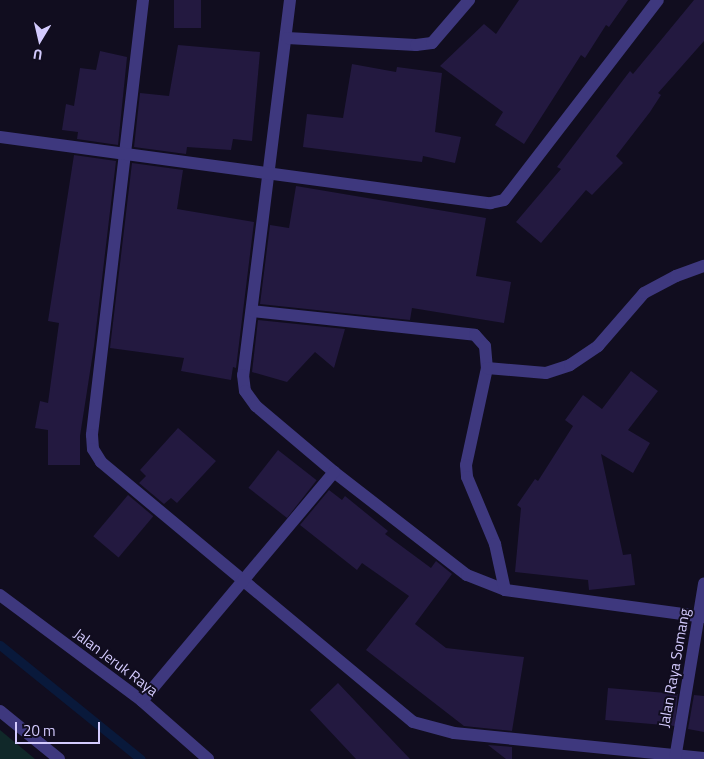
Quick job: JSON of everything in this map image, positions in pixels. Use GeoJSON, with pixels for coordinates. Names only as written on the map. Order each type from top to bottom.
{"type":"FeatureCollection","features":[{"type":"Feature","properties":{"kind":"street"},"geometry":{"type":"LineString","coordinates":[[143,0],[92,449],[102,462],[413,722],[447,732],[675,757],[704,758]]}},
{"type":"Feature","properties":{"kind":"street"},"geometry":{"type":"LineString","coordinates":[[290,0],[271,171],[243,375],[245,391],[256,406],[334,472],[467,575],[505,590],[702,617]]}},
{"type":"Feature","properties":{"kind":"street"},"geometry":{"type":"LineString","coordinates":[[286,38],[416,45],[432,43],[442,35],[469,0]]}},
{"type":"Feature","properties":{"kind":"street"},"geometry":{"type":"LineString","coordinates":[[0,137],[271,171],[492,202],[504,200],[658,0]]}},
{"type":"Feature","properties":{"kind":"street"},"geometry":{"type":"LineString","coordinates":[[487,368],[546,373],[570,365],[598,346],[644,293],[676,276],[704,266]]}},
{"type":"Feature","properties":{"kind":"street"},"geometry":{"type":"LineString","coordinates":[[252,311],[475,335],[485,346],[487,368],[466,465],[467,477],[495,544],[505,590]]}},
{"type":"Feature","properties":{"kind":"street"},"geometry":{"type":"LineString","coordinates":[[142,701],[334,472]]}},
{"type":"Feature","properties":{"kind":"street","name":"Jalan Raya Somang"},"geometry":{"type":"LineString","coordinates":[[675,757],[702,617],[704,583]]}},
{"type":"Feature","properties":{"kind":"street","name":"Jalan Jeruk Raya"},"geometry":{"type":"LineString","coordinates":[[0,594],[142,701],[208,759]]}},
{"type":"Feature","properties":{"kind":"street"},"geometry":{"type":"LineString","coordinates":[[0,711],[58,759]]}},
{"type":"Feature","properties":{"kind":"green space"},"geometry":{"type":"Polygon","coordinates":[[[0,730],[35,759],[0,759],[0,730]]]}},
{"type":"Feature","properties":{"kind":"building"},"geometry":{"type":"Polygon","coordinates":[[[174,0],[201,0],[201,28],[174,28],[174,0]]]}},
{"type":"Feature","properties":{"kind":"building"},"geometry":{"type":"Polygon","coordinates":[[[519,0],[628,0],[609,27],[606,25],[585,58],[581,55],[524,144],[495,125],[503,112],[440,66],[484,24],[496,34],[519,0]]]}},
{"type":"Feature","properties":{"kind":"building"},"geometry":{"type":"Polygon","coordinates":[[[694,0],[704,0],[704,41],[658,93],[661,95],[650,112],[616,156],[623,163],[592,195],[586,190],[541,243],[516,222],[561,169],[557,167],[630,71],[633,74],[694,0]]]}},
{"type":"Feature","properties":{"kind":"building"},"geometry":{"type":"Polygon","coordinates":[[[178,45],[260,52],[252,141],[233,139],[231,150],[187,147],[186,154],[134,147],[140,93],[169,96],[178,45]]]}},
{"type":"Feature","properties":{"kind":"building"},"geometry":{"type":"Polygon","coordinates":[[[100,51],[127,57],[118,145],[77,139],[78,132],[62,130],[66,104],[74,106],[80,68],[96,70],[100,51]]]}},
{"type":"Feature","properties":{"kind":"building"},"geometry":{"type":"Polygon","coordinates":[[[352,64],[396,72],[397,67],[442,73],[435,132],[461,137],[455,163],[423,156],[422,162],[303,147],[307,114],[343,118],[352,64]]]}},
{"type":"Feature","properties":{"kind":"building"},"geometry":{"type":"Polygon","coordinates":[[[74,155],[116,161],[94,346],[80,436],[80,465],[48,465],[48,430],[35,428],[40,401],[48,403],[59,323],[48,321],[74,155]]]}},
{"type":"Feature","properties":{"kind":"building"},"geometry":{"type":"Polygon","coordinates":[[[132,163],[183,170],[177,209],[254,222],[236,368],[233,367],[231,380],[181,371],[184,358],[110,348],[132,163]]]}},
{"type":"Feature","properties":{"kind":"building"},"geometry":{"type":"Polygon","coordinates":[[[296,186],[486,218],[476,276],[511,282],[504,323],[412,308],[410,320],[260,304],[270,225],[289,228],[296,186]]]}},
{"type":"Feature","properties":{"kind":"building"},"geometry":{"type":"Polygon","coordinates":[[[258,320],[345,329],[334,368],[315,352],[287,382],[252,372],[258,320]]]}},
{"type":"Feature","properties":{"kind":"building"},"geometry":{"type":"Polygon","coordinates":[[[631,371],[658,391],[628,430],[650,443],[633,473],[601,454],[623,555],[631,554],[635,585],[589,590],[588,580],[515,572],[521,508],[517,505],[535,479],[538,481],[573,426],[565,420],[583,395],[602,409],[631,371]]]}},
{"type":"Feature","properties":{"kind":"building"},"geometry":{"type":"Polygon","coordinates":[[[178,428],[216,461],[177,503],[171,498],[164,504],[139,483],[146,476],[140,470],[178,428]]]}},
{"type":"Feature","properties":{"kind":"building"},"geometry":{"type":"Polygon","coordinates":[[[278,450],[317,480],[287,518],[248,488],[278,450]]]}},
{"type":"Feature","properties":{"kind":"building"},"geometry":{"type":"Polygon","coordinates":[[[329,490],[342,500],[345,496],[388,531],[385,534],[431,568],[436,561],[452,574],[415,624],[446,648],[524,657],[512,731],[464,726],[366,650],[409,596],[362,563],[357,570],[300,525],[329,490]]]}},
{"type":"Feature","properties":{"kind":"building"},"geometry":{"type":"Polygon","coordinates":[[[128,495],[153,516],[119,558],[93,536],[128,495]]]}},
{"type":"Feature","properties":{"kind":"building"},"geometry":{"type":"Polygon","coordinates":[[[338,683],[410,759],[356,759],[310,710],[338,683]]]}},
{"type":"Feature","properties":{"kind":"building"},"geometry":{"type":"Polygon","coordinates":[[[608,688],[678,694],[675,726],[605,720],[608,688]]]}},
{"type":"Feature","properties":{"kind":"building"},"geometry":{"type":"Polygon","coordinates":[[[694,695],[704,696],[704,732],[688,729],[694,695]]]}},
{"type":"Feature","properties":{"kind":"building"},"geometry":{"type":"Polygon","coordinates":[[[488,745],[512,747],[512,759],[506,759],[488,745]]]}},
{"type":"Feature","properties":{"kind":"waterway"},"geometry":{"type":"LineString","coordinates":[[0,645],[141,759]]}}]}
